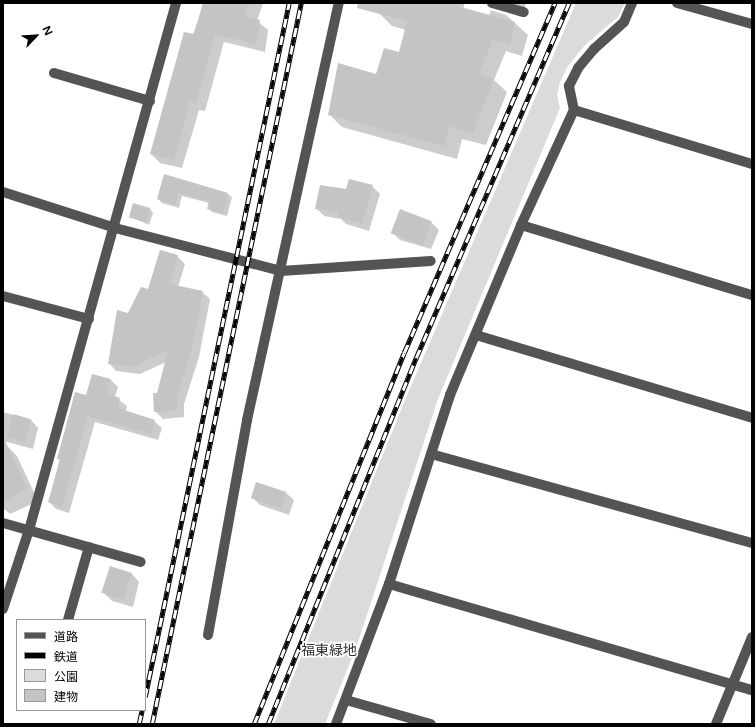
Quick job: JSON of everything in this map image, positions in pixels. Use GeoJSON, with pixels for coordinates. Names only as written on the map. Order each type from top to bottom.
{"type":"FeatureCollection","features":[{"type":"Feature","properties":{"kind":"street"},"geometry":{"type":"LineString","coordinates":[[3,609],[29,530],[115,228],[176,3]]}},
{"type":"Feature","properties":{"kind":"street"},"geometry":{"type":"LineString","coordinates":[[208,635],[247,420],[339,3]]}},
{"type":"Feature","properties":{"kind":"street"},"geometry":{"type":"LineString","coordinates":[[492,3],[524,12]]}},
{"type":"Feature","properties":{"kind":"street"},"geometry":{"type":"LineString","coordinates":[[336,724],[389,584],[450,395],[521,225],[574,110],[569,86],[578,68],[594,50],[624,22],[632,3]]}},
{"type":"Feature","properties":{"kind":"street"},"geometry":{"type":"LineString","coordinates":[[677,3],[752,24]]}},
{"type":"Feature","properties":{"kind":"street"},"geometry":{"type":"LineString","coordinates":[[54,74],[150,101]]}},
{"type":"Feature","properties":{"kind":"street"},"geometry":{"type":"LineString","coordinates":[[574,110],[752,164]]}},
{"type":"Feature","properties":{"kind":"street"},"geometry":{"type":"LineString","coordinates":[[3,192],[115,228],[281,271],[431,261]]}},
{"type":"Feature","properties":{"kind":"street"},"geometry":{"type":"LineString","coordinates":[[521,225],[752,295]]}},
{"type":"Feature","properties":{"kind":"street"},"geometry":{"type":"LineString","coordinates":[[3,296],[89,319]]}},
{"type":"Feature","properties":{"kind":"street"},"geometry":{"type":"LineString","coordinates":[[476,335],[752,418]]}},
{"type":"Feature","properties":{"kind":"street"},"geometry":{"type":"LineString","coordinates":[[431,454],[752,543]]}},
{"type":"Feature","properties":{"kind":"street"},"geometry":{"type":"LineString","coordinates":[[3,523],[141,562]]}},
{"type":"Feature","properties":{"kind":"street"},"geometry":{"type":"LineString","coordinates":[[68,619],[89,547]]}},
{"type":"Feature","properties":{"kind":"street"},"geometry":{"type":"LineString","coordinates":[[389,584],[752,690]]}},
{"type":"Feature","properties":{"kind":"street"},"geometry":{"type":"LineString","coordinates":[[716,724],[752,637]]}},
{"type":"Feature","properties":{"kind":"street"},"geometry":{"type":"LineString","coordinates":[[346,700],[431,724]]}},
{"type":"Feature","properties":{"kind":"green space","name":"福東緑地"},"geometry":{"type":"Polygon","coordinates":[[[576,3],[625,3],[618,17],[585,45],[568,66],[560,82],[557,94],[560,108],[438,399],[356,648],[325,724],[274,724],[405,400],[576,3]]]}},
{"type":"Feature","properties":{"kind":"building"},"geometry":{"type":"Polygon","coordinates":[[[203,3],[248,3],[244,16],[260,20],[256,44],[215,34],[196,103],[190,101],[174,160],[150,154],[184,32],[194,34],[203,3]]]}},
{"type":"Feature","properties":{"kind":"building"},"geometry":{"type":"Polygon","coordinates":[[[358,3],[446,3],[515,22],[510,44],[493,39],[479,74],[494,79],[473,133],[450,126],[444,146],[328,115],[338,63],[376,74],[384,48],[399,52],[407,21],[357,8],[358,3]]]}},
{"type":"Feature","properties":{"kind":"building"},"geometry":{"type":"Polygon","coordinates":[[[164,174],[228,193],[223,213],[207,209],[209,201],[178,193],[176,205],[157,199],[164,174]]]}},
{"type":"Feature","properties":{"kind":"building"},"geometry":{"type":"Polygon","coordinates":[[[349,179],[373,185],[362,224],[337,216],[339,212],[315,209],[320,185],[346,189],[349,179]]]}},
{"type":"Feature","properties":{"kind":"building"},"geometry":{"type":"Polygon","coordinates":[[[133,203],[150,208],[146,222],[129,217],[133,203]]]}},
{"type":"Feature","properties":{"kind":"building"},"geometry":{"type":"Polygon","coordinates":[[[400,209],[432,221],[422,245],[391,233],[400,209]]]}},
{"type":"Feature","properties":{"kind":"building"},"geometry":{"type":"Polygon","coordinates":[[[160,250],[178,255],[170,284],[203,291],[192,349],[177,396],[177,410],[154,412],[153,393],[157,393],[168,350],[132,367],[108,364],[117,310],[128,313],[141,287],[148,289],[160,250]]]}},
{"type":"Feature","properties":{"kind":"building"},"geometry":{"type":"Polygon","coordinates":[[[92,374],[111,379],[107,394],[120,398],[118,408],[155,420],[151,434],[88,416],[62,507],[48,502],[60,460],[57,459],[75,392],[86,395],[92,374]]]}},
{"type":"Feature","properties":{"kind":"building"},"geometry":{"type":"Polygon","coordinates":[[[13,414],[31,419],[25,442],[6,437],[13,414]]]}},
{"type":"Feature","properties":{"kind":"building"},"geometry":{"type":"Polygon","coordinates":[[[3,436],[27,489],[3,501],[3,436]]]}},
{"type":"Feature","properties":{"kind":"building"},"geometry":{"type":"Polygon","coordinates":[[[256,482],[286,492],[281,508],[251,498],[256,482]]]}},
{"type":"Feature","properties":{"kind":"building"},"geometry":{"type":"Polygon","coordinates":[[[110,566],[132,573],[123,600],[101,593],[110,566]]]}},
{"type":"Feature","properties":{"kind":"railway"},"geometry":{"type":"LineString","coordinates":[[146,692],[289,3]]}},
{"type":"Feature","properties":{"kind":"railway"},"geometry":{"type":"LineString","coordinates":[[152,724],[301,3]]}},
{"type":"Feature","properties":{"kind":"railway"},"geometry":{"type":"LineString","coordinates":[[254,724],[404,353],[555,3]]}},
{"type":"Feature","properties":{"kind":"railway"},"geometry":{"type":"LineString","coordinates":[[268,724],[416,358],[569,3]]}},
{"type":"Feature","properties":{"kind":"railway"},"geometry":{"type":"LineString","coordinates":[[139,724],[142,711]]}}]}
